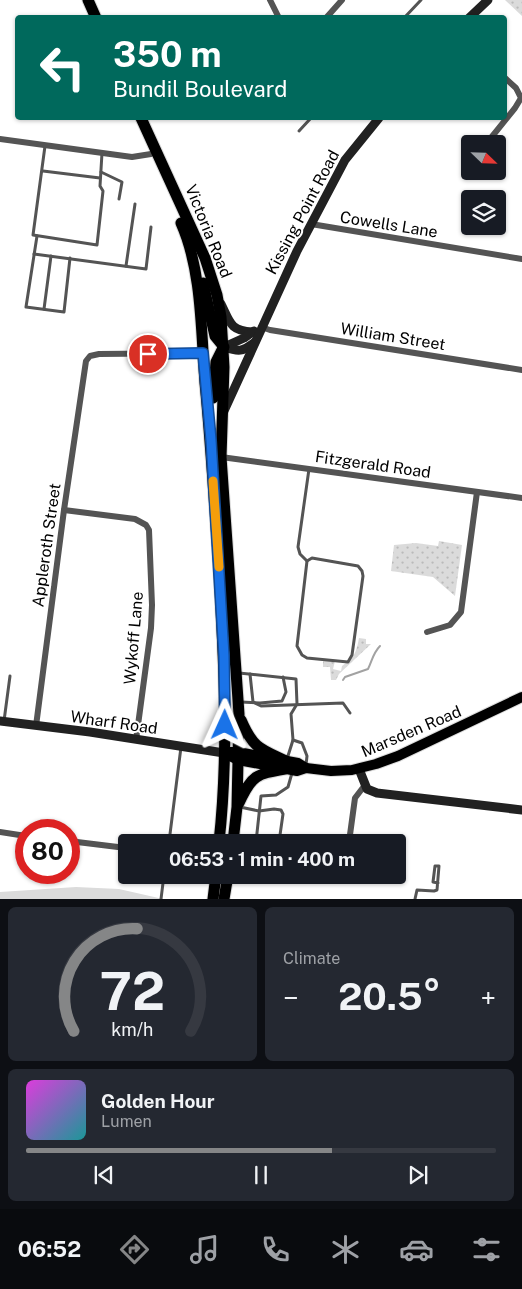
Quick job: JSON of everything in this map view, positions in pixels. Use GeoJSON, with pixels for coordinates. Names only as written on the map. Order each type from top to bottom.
{"type":"FeatureCollection","features":[{"type":"Feature","properties":{"kind":"highway"},"geometry":{"type":"LineString","coordinates":[[83,0],[90,15]]}},
{"type":"Feature","properties":{"kind":"highway"},"geometry":{"type":"LineString","coordinates":[[88,0],[95,15]]}},
{"type":"Feature","properties":{"kind":"highway","name":"Victoria Road"},"geometry":{"type":"LineString","coordinates":[[136,120],[188,238],[197,280],[211,440],[224,656],[224,753],[219,834]]}},
{"type":"Feature","properties":{"kind":"highway","name":"Victoria Road"},"geometry":{"type":"LineString","coordinates":[[142,120],[198,240],[217,295],[224,347],[221,457],[239,714],[237,807],[234,834]]}},
{"type":"Feature","properties":{"kind":"highway"},"geometry":{"type":"LineString","coordinates":[[188,238],[198,262],[215,336],[224,347],[216,362],[211,440]]}},
{"type":"Feature","properties":{"kind":"highway"},"geometry":{"type":"LineString","coordinates":[[239,714],[252,742],[288,766]]}},
{"type":"Feature","properties":{"kind":"highway"},"geometry":{"type":"LineString","coordinates":[[237,807],[247,787],[256,777],[288,766]]}},
{"type":"Feature","properties":{"kind":"highway"},"geometry":{"type":"LineString","coordinates":[[213,899],[215,884]]}},
{"type":"Feature","properties":{"kind":"highway"},"geometry":{"type":"LineString","coordinates":[[224,899],[226,884]]}},
{"type":"Feature","properties":{"kind":"main road","name":"Marsden Road"},"geometry":{"type":"LineString","coordinates":[[224,753],[288,766],[298,763],[306,768],[331,771],[360,769],[398,756],[522,697]]}},
{"type":"Feature","properties":{"kind":"street"},"geometry":{"type":"LineString","coordinates":[[270,0],[278,15]]}},
{"type":"Feature","properties":{"kind":"street"},"geometry":{"type":"LineString","coordinates":[[329,15],[342,0]]}},
{"type":"Feature","properties":{"kind":"street"},"geometry":{"type":"LineString","coordinates":[[472,15],[488,0]]}},
{"type":"Feature","properties":{"kind":"street"},"geometry":{"type":"LineString","coordinates":[[507,80],[516,88],[521,98],[507,118]]}},
{"type":"Feature","properties":{"kind":"street","name":"Kissing Point Road"},"geometry":{"type":"LineString","coordinates":[[221,418],[285,274],[311,224],[345,160],[376,120]]}},
{"type":"Feature","properties":{"kind":"street"},"geometry":{"type":"LineString","coordinates":[[493,135],[505,120]]}},
{"type":"Feature","properties":{"kind":"street"},"geometry":{"type":"LineString","coordinates":[[0,139],[132,157],[151,154]]}},
{"type":"Feature","properties":{"kind":"street","name":"Cowells Lane"},"geometry":{"type":"LineString","coordinates":[[311,224],[522,259]]}},
{"type":"Feature","properties":{"kind":"street"},"geometry":{"type":"LineString","coordinates":[[217,295],[232,326],[240,331],[252,332]]}},
{"type":"Feature","properties":{"kind":"street"},"geometry":{"type":"LineString","coordinates":[[224,347],[261,327]]}},
{"type":"Feature","properties":{"kind":"street","name":"William Street"},"geometry":{"type":"LineString","coordinates":[[261,327],[522,370]]}},
{"type":"Feature","properties":{"kind":"street"},"geometry":{"type":"LineString","coordinates":[[224,347],[240,351],[256,342]]}},
{"type":"Feature","properties":{"kind":"street","name":"Appleroth Street"},"geometry":{"type":"LineString","coordinates":[[36,726],[64,510],[88,358],[93,354],[203,353]]}},
{"type":"Feature","properties":{"kind":"street","name":"Fitzgerald Road"},"geometry":{"type":"LineString","coordinates":[[221,457],[522,498]]}},
{"type":"Feature","properties":{"kind":"street"},"geometry":{"type":"LineString","coordinates":[[427,632],[450,625],[461,612],[477,492]]}},
{"type":"Feature","properties":{"kind":"street","name":"Wykoff Lane"},"geometry":{"type":"LineString","coordinates":[[64,510],[141,521],[149,530],[151,628],[136,740]]}},
{"type":"Feature","properties":{"kind":"street","name":"Wharf Road"},"geometry":{"type":"LineString","coordinates":[[2,722],[224,753]]}},
{"type":"Feature","properties":{"kind":"street"},"geometry":{"type":"LineString","coordinates":[[360,769],[368,790],[386,795],[522,810]]}},
{"type":"Feature","properties":{"kind":"street"},"geometry":{"type":"LineString","coordinates":[[350,834],[355,798],[365,785]]}},
{"type":"Feature","properties":{"kind":"street"},"geometry":{"type":"LineString","coordinates":[[0,832],[15,834]]}},
{"type":"Feature","properties":{"kind":"street"},"geometry":{"type":"LineString","coordinates":[[80,842],[118,847]]}},
{"type":"Feature","properties":{"kind":"lane"},"geometry":{"type":"LineString","coordinates":[[407,15],[421,0]]}},
{"type":"Feature","properties":{"kind":"lane"},"geometry":{"type":"LineString","coordinates":[[299,131],[309,120]]}},
{"type":"Feature","properties":{"kind":"lane"},"geometry":{"type":"LineString","coordinates":[[45,145],[33,235],[97,245],[103,191],[100,186],[102,152]]}},
{"type":"Feature","properties":{"kind":"lane"},"geometry":{"type":"LineString","coordinates":[[43,171],[100,178]]}},
{"type":"Feature","properties":{"kind":"lane"},"geometry":{"type":"LineString","coordinates":[[101,172],[122,182],[119,199]]}},
{"type":"Feature","properties":{"kind":"lane"},"geometry":{"type":"LineString","coordinates":[[126,266],[135,204]]}},
{"type":"Feature","properties":{"kind":"lane"},"geometry":{"type":"LineString","coordinates":[[34,254],[146,269],[151,227]]}},
{"type":"Feature","properties":{"kind":"lane"},"geometry":{"type":"LineString","coordinates":[[37,236],[26,307],[64,312],[70,258]]}},
{"type":"Feature","properties":{"kind":"lane"},"geometry":{"type":"LineString","coordinates":[[44,309],[51,256]]}},
{"type":"Feature","properties":{"kind":"lane"},"geometry":{"type":"LineString","coordinates":[[306,561],[312,558],[358,566],[362,571],[363,576],[352,655],[348,662],[307,658],[302,655],[297,646],[306,561],[300,554],[298,547],[309,469]]}},
{"type":"Feature","properties":{"kind":"lane"},"geometry":{"type":"LineString","coordinates":[[236,672],[296,679],[297,704],[291,714],[293,740],[288,766],[288,787],[276,796],[261,796],[257,834]]}},
{"type":"Feature","properties":{"kind":"lane"},"geometry":{"type":"LineString","coordinates":[[250,674],[253,702]]}},
{"type":"Feature","properties":{"kind":"lane"},"geometry":{"type":"LineString","coordinates":[[2,722],[10,676]]}},
{"type":"Feature","properties":{"kind":"lane"},"geometry":{"type":"LineString","coordinates":[[238,702],[282,701],[286,692],[283,677]]}},
{"type":"Feature","properties":{"kind":"lane"},"geometry":{"type":"LineString","coordinates":[[253,702],[261,706],[343,703],[350,713]]}},
{"type":"Feature","properties":{"kind":"lane"},"geometry":{"type":"LineString","coordinates":[[293,740],[302,744],[307,756],[306,768]]}},
{"type":"Feature","properties":{"kind":"lane"},"geometry":{"type":"LineString","coordinates":[[170,834],[181,747]]}},
{"type":"Feature","properties":{"kind":"lane"},"geometry":{"type":"LineString","coordinates":[[237,807],[281,810],[283,814],[280,834]]}},
{"type":"Feature","properties":{"kind":"lane"},"geometry":{"type":"LineString","coordinates":[[415,899],[417,890],[436,891],[438,883],[439,866],[435,866],[433,882],[438,883]]}},
{"type":"Feature","properties":{"kind":"lane"},"geometry":{"type":"LineString","coordinates":[[161,899],[163,884]]}},
{"type":"Feature","properties":{"kind":"shaded area"},"geometry":{"type":"Polygon","coordinates":[[[505,0],[522,0],[522,16],[505,0]]]}},
{"type":"Feature","properties":{"kind":"shaded area"},"geometry":{"type":"Polygon","coordinates":[[[439,541],[462,545],[455,596],[433,577],[391,571],[394,545],[416,543],[438,546],[439,541]]]}},
{"type":"Feature","properties":{"kind":"shaded area"},"geometry":{"type":"Polygon","coordinates":[[[359,638],[366,639],[366,644],[371,644],[339,674],[336,680],[331,680],[330,667],[323,667],[323,660],[335,661],[333,669],[341,671],[342,666],[354,654],[359,638]]]}},
{"type":"Feature","properties":{"kind":"shaded area"},"geometry":{"type":"Polygon","coordinates":[[[76,887],[119,889],[163,899],[0,899],[0,892],[76,887]]]}},
{"type":"Feature","properties":{"kind":"waterway"},"geometry":{"type":"LineString","coordinates":[[343,680],[345,677],[368,669],[374,654],[380,646]]}},
{"type":"Feature","properties":{"kind":"slow traffic"},"geometry":{"type":"LineString","coordinates":[[213,481],[219,567]]}},
{"type":"Feature","properties":{"kind":"route"},"geometry":{"type":"LineString","coordinates":[[148,354],[203,353],[211,440],[224,656],[225,725]]}}]}
